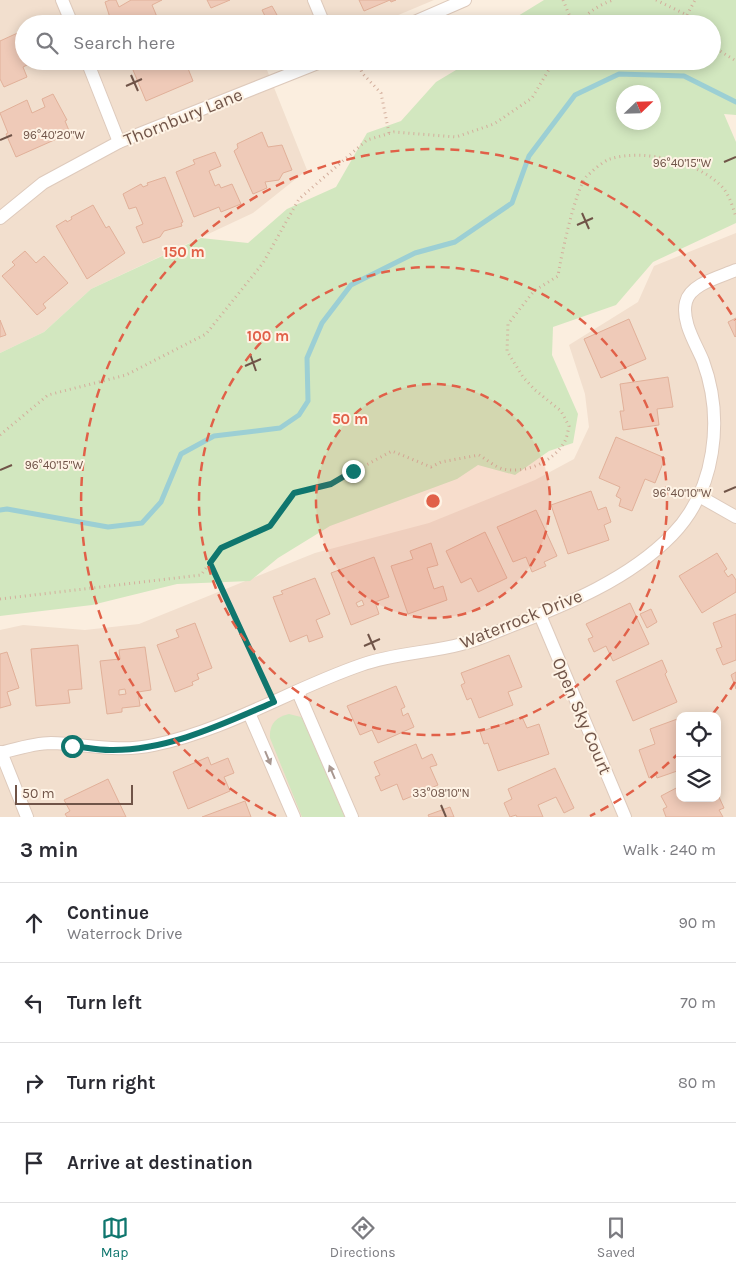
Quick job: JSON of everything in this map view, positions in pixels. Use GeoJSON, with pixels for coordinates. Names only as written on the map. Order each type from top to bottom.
{"type":"FeatureCollection","features":[{"type":"Feature","properties":{"kind":"street"},"geometry":{"type":"LineString","coordinates":[[62,0],[68,15]]}},
{"type":"Feature","properties":{"kind":"street"},"geometry":{"type":"LineString","coordinates":[[314,0],[320,15]]}},
{"type":"Feature","properties":{"kind":"street"},"geometry":{"type":"LineString","coordinates":[[431,15],[465,0]]}},
{"type":"Feature","properties":{"kind":"street"},"geometry":{"type":"LineString","coordinates":[[90,70],[119,142]]}},
{"type":"Feature","properties":{"kind":"street","name":"Thornbury Lane"},"geometry":{"type":"LineString","coordinates":[[0,218],[43,183],[119,142],[300,70]]}},
{"type":"Feature","properties":{"kind":"street","name":"Waterrock Drive"},"geometry":{"type":"LineString","coordinates":[[1,753],[49,743],[110,750],[151,746],[179,739],[249,713],[361,664],[464,644],[540,615],[620,577],[649,558],[675,532],[699,496],[709,467],[715,423],[710,381],[685,318],[686,301],[694,289],[736,270]]}},
{"type":"Feature","properties":{"kind":"street"},"geometry":{"type":"LineString","coordinates":[[699,496],[736,517]]}},
{"type":"Feature","properties":{"kind":"street","name":"Open Sky Court"},"geometry":{"type":"LineString","coordinates":[[540,615],[625,817]]}},
{"type":"Feature","properties":{"kind":"street"},"geometry":{"type":"LineString","coordinates":[[298,692],[352,817]]}},
{"type":"Feature","properties":{"kind":"street"},"geometry":{"type":"LineString","coordinates":[[249,713],[294,817]]}},
{"type":"Feature","properties":{"kind":"street"},"geometry":{"type":"LineString","coordinates":[[1,753],[26,817]]}},
{"type":"Feature","properties":{"kind":"path"},"geometry":{"type":"LineString","coordinates":[[564,0],[570,15]]}},
{"type":"Feature","properties":{"kind":"path"},"geometry":{"type":"LineString","coordinates":[[586,15],[602,4],[613,0]]}},
{"type":"Feature","properties":{"kind":"path"},"geometry":{"type":"LineString","coordinates":[[656,0],[687,15],[695,0]]}},
{"type":"Feature","properties":{"kind":"path"},"geometry":{"type":"LineString","coordinates":[[721,52],[736,61]]}},
{"type":"Feature","properties":{"kind":"path"},"geometry":{"type":"LineString","coordinates":[[361,70],[381,93],[389,133]]}},
{"type":"Feature","properties":{"kind":"path"},"geometry":{"type":"LineString","coordinates":[[0,435],[48,395],[126,375],[206,334],[263,263],[299,199],[367,140],[389,133],[456,137],[494,124],[532,98],[549,70]]}},
{"type":"Feature","properties":{"kind":"path"},"geometry":{"type":"LineString","coordinates":[[0,599],[201,575],[221,548],[270,526],[294,493],[331,484],[392,451],[430,467],[440,462],[479,455],[502,468],[520,471],[548,459],[564,442],[569,426],[561,411],[535,390],[523,377],[507,351],[508,324],[534,290],[558,276],[564,245],[585,178],[609,159],[642,154],[683,163],[713,179],[724,190],[736,217]]}},
{"type":"Feature","properties":{"kind":"path"},"geometry":{"type":"LineString","coordinates":[[210,563],[274,702]]}},
{"type":"Feature","properties":{"kind":"shaded area"},"geometry":{"type":"Polygon","coordinates":[[[0,0],[434,0],[398,15],[15,15],[15,70],[267,70],[307,170],[253,213],[91,289],[44,332],[0,353],[0,0]]]}},
{"type":"Feature","properties":{"kind":"shaded area"},"geometry":{"type":"Polygon","coordinates":[[[736,233],[736,817],[0,817],[0,630],[23,625],[85,630],[139,624],[315,553],[429,523],[535,480],[574,459],[589,427],[585,394],[569,345],[638,302],[654,266],[736,233]]]}},
{"type":"Feature","properties":{"kind":"green space"},"geometry":{"type":"Polygon","coordinates":[[[544,0],[736,0],[736,115],[724,114],[736,142],[736,223],[653,262],[616,305],[553,327],[552,355],[578,414],[573,443],[549,451],[515,475],[478,465],[457,479],[330,526],[278,558],[250,581],[177,584],[92,605],[0,616],[0,353],[44,332],[91,289],[201,238],[248,243],[287,209],[336,187],[367,133],[401,121],[436,82],[456,70],[721,70],[721,15],[520,15],[544,0]]]}},
{"type":"Feature","properties":{"kind":"green space"},"geometry":{"type":"Polygon","coordinates":[[[289,714],[301,717],[306,723],[345,817],[302,817],[270,738],[274,722],[280,717],[289,714]]]}},
{"type":"Feature","properties":{"kind":"building"},"geometry":{"type":"Polygon","coordinates":[[[116,0],[119,7],[131,0],[162,0],[152,5],[156,15],[109,15],[105,2],[116,0]]]}},
{"type":"Feature","properties":{"kind":"building"},"geometry":{"type":"Polygon","coordinates":[[[207,0],[230,0],[211,8],[207,0]]]}},
{"type":"Feature","properties":{"kind":"building"},"geometry":{"type":"Polygon","coordinates":[[[359,0],[390,0],[364,11],[359,0]]]}},
{"type":"Feature","properties":{"kind":"building"},"geometry":{"type":"Polygon","coordinates":[[[272,6],[277,15],[264,15],[262,10],[272,6]]]}},
{"type":"Feature","properties":{"kind":"building"},"geometry":{"type":"Polygon","coordinates":[[[15,34],[15,70],[24,70],[27,77],[4,87],[0,79],[0,41],[15,34]]]}},
{"type":"Feature","properties":{"kind":"building"},"geometry":{"type":"Polygon","coordinates":[[[133,70],[189,70],[193,81],[146,101],[133,70]]]}},
{"type":"Feature","properties":{"kind":"building"},"geometry":{"type":"Polygon","coordinates":[[[53,94],[67,120],[65,121],[70,133],[16,157],[6,134],[8,133],[0,113],[27,100],[32,113],[45,107],[42,99],[53,94]]]}},
{"type":"Feature","properties":{"kind":"building"},"geometry":{"type":"Polygon","coordinates":[[[262,132],[268,147],[282,145],[292,170],[283,173],[279,180],[265,182],[267,188],[253,194],[234,151],[238,148],[237,144],[262,132]]]}},
{"type":"Feature","properties":{"kind":"building"},"geometry":{"type":"Polygon","coordinates":[[[215,152],[221,166],[209,171],[215,186],[219,184],[221,188],[232,184],[241,204],[221,212],[219,207],[194,217],[176,172],[195,164],[193,160],[215,152]]]}},
{"type":"Feature","properties":{"kind":"building"},"geometry":{"type":"Polygon","coordinates":[[[165,177],[183,222],[181,223],[182,226],[164,231],[160,237],[143,243],[136,227],[143,224],[136,207],[129,209],[123,194],[141,184],[143,187],[148,185],[147,183],[165,177]]]}},
{"type":"Feature","properties":{"kind":"building"},"geometry":{"type":"Polygon","coordinates":[[[93,205],[106,228],[109,226],[125,253],[87,279],[56,226],[66,220],[67,222],[72,219],[71,217],[93,205]]]}},
{"type":"Feature","properties":{"kind":"building"},"geometry":{"type":"Polygon","coordinates":[[[25,251],[36,263],[44,256],[68,283],[43,304],[46,308],[37,315],[2,276],[15,265],[12,262],[25,251]]]}},
{"type":"Feature","properties":{"kind":"building"},"geometry":{"type":"Polygon","coordinates":[[[736,318],[736,336],[735,337],[728,322],[736,318]]]}},
{"type":"Feature","properties":{"kind":"building"},"geometry":{"type":"Polygon","coordinates":[[[629,319],[646,359],[601,378],[584,339],[629,319]]]}},
{"type":"Feature","properties":{"kind":"building"},"geometry":{"type":"Polygon","coordinates":[[[0,320],[6,335],[0,337],[0,320]]]}},
{"type":"Feature","properties":{"kind":"building"},"geometry":{"type":"Polygon","coordinates":[[[668,377],[673,407],[657,409],[659,425],[623,430],[620,411],[624,411],[620,384],[668,377]]]}},
{"type":"Feature","properties":{"kind":"building"},"geometry":{"type":"Polygon","coordinates":[[[616,437],[665,458],[655,483],[645,479],[632,511],[619,506],[621,499],[616,496],[620,487],[599,478],[616,437]]]}},
{"type":"Feature","properties":{"kind":"building"},"geometry":{"type":"Polygon","coordinates":[[[591,491],[598,510],[606,507],[611,522],[604,525],[609,540],[568,554],[551,505],[591,491]]]}},
{"type":"Feature","properties":{"kind":"building"},"geometry":{"type":"Polygon","coordinates":[[[536,510],[557,556],[544,562],[546,566],[532,572],[526,557],[513,562],[497,527],[536,510]]]}},
{"type":"Feature","properties":{"kind":"building"},"geometry":{"type":"Polygon","coordinates":[[[485,532],[507,578],[478,592],[471,578],[461,583],[446,551],[485,532]]]}},
{"type":"Feature","properties":{"kind":"building"},"geometry":{"type":"Polygon","coordinates":[[[431,543],[438,565],[427,568],[434,589],[443,586],[447,600],[408,614],[391,566],[413,559],[410,551],[431,543]]]}},
{"type":"Feature","properties":{"kind":"building"},"geometry":{"type":"Polygon","coordinates":[[[717,553],[727,569],[724,571],[728,577],[732,574],[736,580],[736,592],[702,613],[679,576],[717,553]]]}},
{"type":"Feature","properties":{"kind":"building"},"geometry":{"type":"Polygon","coordinates":[[[374,557],[389,597],[375,602],[379,614],[351,625],[331,573],[374,557]],[[362,600],[356,603],[358,607],[364,605],[362,600]]]}},
{"type":"Feature","properties":{"kind":"building"},"geometry":{"type":"Polygon","coordinates":[[[315,578],[330,614],[316,620],[323,637],[309,642],[307,635],[290,642],[273,597],[283,594],[281,591],[315,578]]]}},
{"type":"Feature","properties":{"kind":"building"},"geometry":{"type":"Polygon","coordinates":[[[630,603],[649,644],[613,661],[606,646],[594,652],[588,639],[593,637],[586,624],[630,603]]]}},
{"type":"Feature","properties":{"kind":"building"},"geometry":{"type":"Polygon","coordinates":[[[651,609],[657,622],[647,628],[640,614],[651,609]]]}},
{"type":"Feature","properties":{"kind":"building"},"geometry":{"type":"Polygon","coordinates":[[[736,614],[736,660],[723,665],[716,649],[722,647],[713,623],[736,614]]]}},
{"type":"Feature","properties":{"kind":"building"},"geometry":{"type":"Polygon","coordinates":[[[195,623],[212,668],[197,674],[199,679],[192,682],[193,685],[175,692],[157,645],[179,637],[176,630],[195,623]]]}},
{"type":"Feature","properties":{"kind":"building"},"geometry":{"type":"Polygon","coordinates":[[[78,645],[82,689],[68,690],[70,703],[36,706],[31,649],[78,645]]]}},
{"type":"Feature","properties":{"kind":"building"},"geometry":{"type":"Polygon","coordinates":[[[145,647],[151,690],[138,692],[140,706],[122,708],[122,712],[107,714],[100,661],[120,659],[119,650],[145,647]],[[125,689],[119,690],[119,695],[126,694],[125,689]]]}},
{"type":"Feature","properties":{"kind":"building"},"geometry":{"type":"Polygon","coordinates":[[[7,652],[19,688],[7,692],[11,705],[0,708],[0,654],[7,652]]]}},
{"type":"Feature","properties":{"kind":"building"},"geometry":{"type":"Polygon","coordinates":[[[509,655],[522,687],[508,692],[513,705],[479,718],[471,698],[467,700],[461,685],[465,683],[461,673],[509,655]]]}},
{"type":"Feature","properties":{"kind":"building"},"geometry":{"type":"Polygon","coordinates":[[[662,660],[667,672],[665,674],[677,702],[633,721],[616,681],[662,660]]]}},
{"type":"Feature","properties":{"kind":"building"},"geometry":{"type":"Polygon","coordinates":[[[736,672],[736,689],[731,675],[736,672]]]}},
{"type":"Feature","properties":{"kind":"building"},"geometry":{"type":"Polygon","coordinates":[[[396,686],[405,707],[401,709],[403,716],[408,713],[414,727],[378,743],[372,730],[360,735],[347,706],[396,686]]]}},
{"type":"Feature","properties":{"kind":"building"},"geometry":{"type":"Polygon","coordinates":[[[522,717],[527,728],[539,724],[549,754],[498,771],[488,743],[484,744],[480,732],[522,717]]]}},
{"type":"Feature","properties":{"kind":"building"},"geometry":{"type":"Polygon","coordinates":[[[676,719],[676,771],[657,778],[656,775],[649,778],[639,750],[655,744],[650,729],[676,719]]]}},
{"type":"Feature","properties":{"kind":"building"},"geometry":{"type":"Polygon","coordinates":[[[416,744],[422,759],[432,754],[437,765],[430,767],[438,785],[403,800],[397,784],[381,791],[375,777],[380,775],[374,762],[416,744]]]}},
{"type":"Feature","properties":{"kind":"building"},"geometry":{"type":"Polygon","coordinates":[[[208,757],[211,765],[228,758],[234,773],[224,777],[230,791],[188,809],[173,772],[208,757]]]}},
{"type":"Feature","properties":{"kind":"building"},"geometry":{"type":"Polygon","coordinates":[[[555,768],[574,808],[564,813],[556,797],[538,805],[543,817],[517,817],[516,815],[510,817],[504,803],[512,799],[508,789],[555,768]]]}},
{"type":"Feature","properties":{"kind":"building"},"geometry":{"type":"Polygon","coordinates":[[[108,779],[126,817],[67,817],[65,814],[70,811],[64,800],[108,779]]]}},
{"type":"Feature","properties":{"kind":"building"},"geometry":{"type":"Polygon","coordinates":[[[676,788],[676,802],[721,801],[724,808],[719,810],[723,817],[666,817],[663,809],[667,807],[661,796],[676,788]]]}},
{"type":"Feature","properties":{"kind":"building"},"geometry":{"type":"Polygon","coordinates":[[[245,801],[251,817],[202,817],[245,801]]]}},
{"type":"Feature","properties":{"kind":"building"},"geometry":{"type":"Polygon","coordinates":[[[450,807],[454,817],[429,817],[428,815],[450,807]]]}},
{"type":"Feature","properties":{"kind":"waterway"},"geometry":{"type":"LineString","coordinates":[[0,510],[7,509],[108,527],[142,523],[161,502],[181,454],[214,436],[280,428],[299,415],[308,401],[307,358],[322,323],[351,285],[415,253],[455,242],[512,203],[529,156],[575,95],[619,74],[684,76],[736,102]]}},
{"type":"Feature","properties":{"kind":"route"},"geometry":{"type":"LineString","coordinates":[[72,746],[110,750],[151,746],[205,730],[274,702],[260,668],[234,618],[222,586],[210,563],[221,548],[270,526],[294,493],[331,484],[353,471]]}}]}
